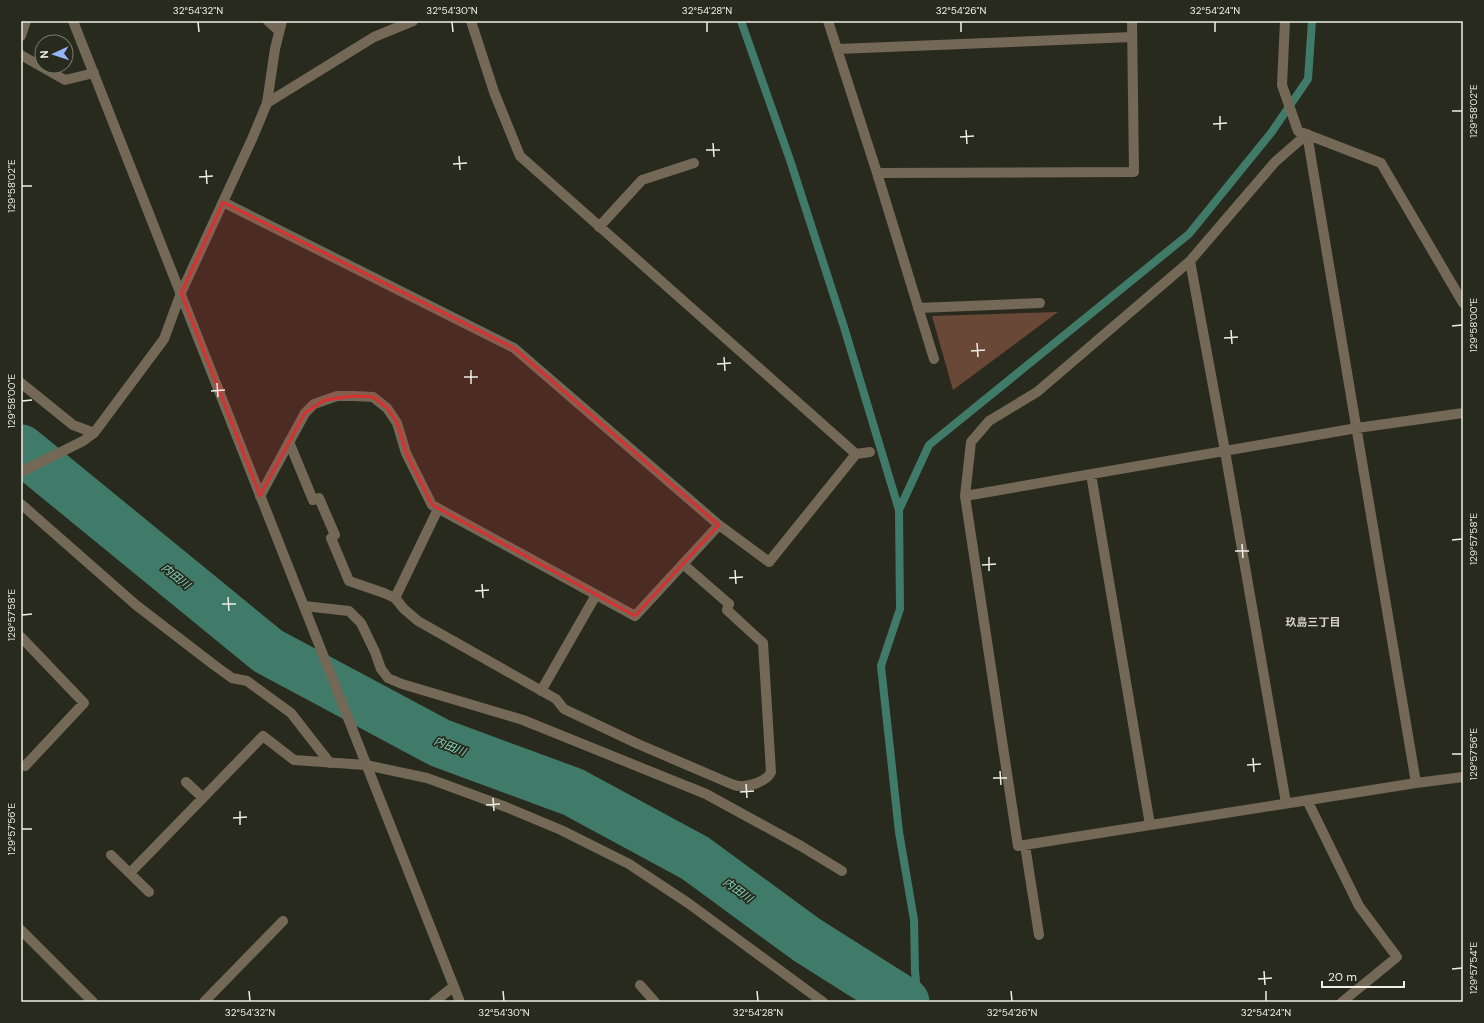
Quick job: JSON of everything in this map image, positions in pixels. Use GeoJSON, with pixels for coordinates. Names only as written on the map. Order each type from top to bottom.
{"type":"FeatureCollection","features":[{"type":"Feature","properties":{"kind":"street"},"geometry":{"type":"LineString","coordinates":[[21,36],[26,21]]}},
{"type":"Feature","properties":{"kind":"street"},"geometry":{"type":"LineString","coordinates":[[73,21],[460,1002]]}},
{"type":"Feature","properties":{"kind":"street"},"geometry":{"type":"LineString","coordinates":[[268,21],[279,31]]}},
{"type":"Feature","properties":{"kind":"street"},"geometry":{"type":"LineString","coordinates":[[21,472],[83,441],[94,433],[164,339],[181,292],[252,140],[267,103],[275,49],[282,21]]}},
{"type":"Feature","properties":{"kind":"street"},"geometry":{"type":"LineString","coordinates":[[267,103],[374,37],[412,21]]}},
{"type":"Feature","properties":{"kind":"street"},"geometry":{"type":"LineString","coordinates":[[471,21],[494,92],[520,156],[856,454]]}},
{"type":"Feature","properties":{"kind":"street"},"geometry":{"type":"LineString","coordinates":[[828,21],[934,359]]}},
{"type":"Feature","properties":{"kind":"street"},"geometry":{"type":"LineString","coordinates":[[877,174],[1134,172],[1132,21]]}},
{"type":"Feature","properties":{"kind":"street"},"geometry":{"type":"LineString","coordinates":[[1285,21],[1282,86],[1302,132],[1357,428],[1416,783]]}},
{"type":"Feature","properties":{"kind":"street"},"geometry":{"type":"LineString","coordinates":[[838,49],[1132,37]]}},
{"type":"Feature","properties":{"kind":"street"},"geometry":{"type":"LineString","coordinates":[[21,55],[65,80],[94,72]]}},
{"type":"Feature","properties":{"kind":"street"},"geometry":{"type":"LineString","coordinates":[[1302,132],[1190,261],[1037,392],[988,421],[971,442],[964,496],[1018,846],[1286,803],[1463,777]]}},
{"type":"Feature","properties":{"kind":"street"},"geometry":{"type":"LineString","coordinates":[[1302,132],[1381,162],[1463,303]]}},
{"type":"Feature","properties":{"kind":"street"},"geometry":{"type":"LineString","coordinates":[[599,227],[642,180],[694,163]]}},
{"type":"Feature","properties":{"kind":"street"},"geometry":{"type":"LineString","coordinates":[[223,202],[514,348],[719,525],[769,562],[856,454],[870,452]]}},
{"type":"Feature","properties":{"kind":"street"},"geometry":{"type":"LineString","coordinates":[[1190,261],[1225,451],[1286,803]]}},
{"type":"Feature","properties":{"kind":"street"},"geometry":{"type":"LineString","coordinates":[[918,308],[1040,303]]}},
{"type":"Feature","properties":{"kind":"street"},"geometry":{"type":"LineString","coordinates":[[21,383],[73,425],[94,433]]}},
{"type":"Feature","properties":{"kind":"street"},"geometry":{"type":"LineString","coordinates":[[260,496],[305,413],[314,404],[337,396],[354,396],[373,398],[387,408],[397,423],[406,453],[432,506],[635,616],[719,525]]}},
{"type":"Feature","properties":{"kind":"street"},"geometry":{"type":"LineString","coordinates":[[964,496],[1357,428],[1463,412]]}},
{"type":"Feature","properties":{"kind":"street"},"geometry":{"type":"LineString","coordinates":[[289,442],[313,500],[319,498],[330,522],[335,535],[331,538],[349,581],[394,598],[418,621],[556,699],[564,709],[638,744],[729,784],[739,786],[761,781],[769,777],[771,772],[763,643],[727,610],[729,604],[683,564]]}},
{"type":"Feature","properties":{"kind":"street"},"geometry":{"type":"LineString","coordinates":[[1090,474],[1150,825]]}},
{"type":"Feature","properties":{"kind":"street"},"geometry":{"type":"LineString","coordinates":[[21,504],[136,605],[190,647],[232,678],[247,681],[291,713],[330,763]]}},
{"type":"Feature","properties":{"kind":"street"},"geometry":{"type":"LineString","coordinates":[[394,598],[438,509]]}},
{"type":"Feature","properties":{"kind":"street"},"geometry":{"type":"LineString","coordinates":[[541,691],[596,594]]}},
{"type":"Feature","properties":{"kind":"street"},"geometry":{"type":"LineString","coordinates":[[304,606],[349,611],[361,623],[375,652],[381,669],[388,678],[402,684],[523,720],[706,794],[801,846],[842,871]]}},
{"type":"Feature","properties":{"kind":"street"},"geometry":{"type":"LineString","coordinates":[[21,637],[84,704],[25,766]]}},
{"type":"Feature","properties":{"kind":"street"},"geometry":{"type":"LineString","coordinates":[[130,873],[263,736],[294,760],[366,766],[427,778],[498,804],[561,830],[629,864],[688,903],[824,1002]]}},
{"type":"Feature","properties":{"kind":"street"},"geometry":{"type":"LineString","coordinates":[[186,782],[203,798]]}},
{"type":"Feature","properties":{"kind":"street"},"geometry":{"type":"LineString","coordinates":[[1307,800],[1359,906],[1397,957],[1342,1002]]}},
{"type":"Feature","properties":{"kind":"street"},"geometry":{"type":"LineString","coordinates":[[1025,845],[1039,935]]}},
{"type":"Feature","properties":{"kind":"street"},"geometry":{"type":"LineString","coordinates":[[111,855],[149,892]]}},
{"type":"Feature","properties":{"kind":"street"},"geometry":{"type":"LineString","coordinates":[[204,1002],[283,921]]}},
{"type":"Feature","properties":{"kind":"street"},"geometry":{"type":"LineString","coordinates":[[21,930],[93,1002]]}},
{"type":"Feature","properties":{"kind":"street"},"geometry":{"type":"LineString","coordinates":[[640,985],[655,1002]]}},
{"type":"Feature","properties":{"kind":"street"},"geometry":{"type":"LineString","coordinates":[[434,1002],[453,987]]}},
{"type":"Feature","properties":{"kind":"highlighted area"},"geometry":{"type":"Polygon","coordinates":[[[223,202],[514,348],[719,525],[635,616],[432,505],[406,453],[397,423],[387,408],[373,397],[354,396],[325,400],[305,413],[260,496],[181,293],[223,202]]]}},
{"type":"Feature","properties":{"kind":"shaded area"},"geometry":{"type":"Polygon","coordinates":[[[1058,312],[953,390],[932,316],[1058,312]]]}},
{"type":"Feature","properties":{"kind":"waterway"},"geometry":{"type":"LineString","coordinates":[[741,21],[790,160],[844,327],[899,510],[900,609],[881,666],[899,832],[914,920],[915,971],[918,1002]]}},
{"type":"Feature","properties":{"kind":"waterway"},"geometry":{"type":"LineString","coordinates":[[899,510],[929,445],[1189,234],[1271,133],[1308,79],[1312,21]]}},
{"type":"Feature","properties":{"kind":"waterway","name":"内田川"},"geometry":{"type":"LineString","coordinates":[[21,449],[268,651],[440,743],[573,792],[695,858],[807,940],[905,1002]]}},
{"type":"Feature","properties":{"kind":"district","name":"玖島三丁目"},"geometry":{"type":"Point","coordinates":[1313,622]}}]}
